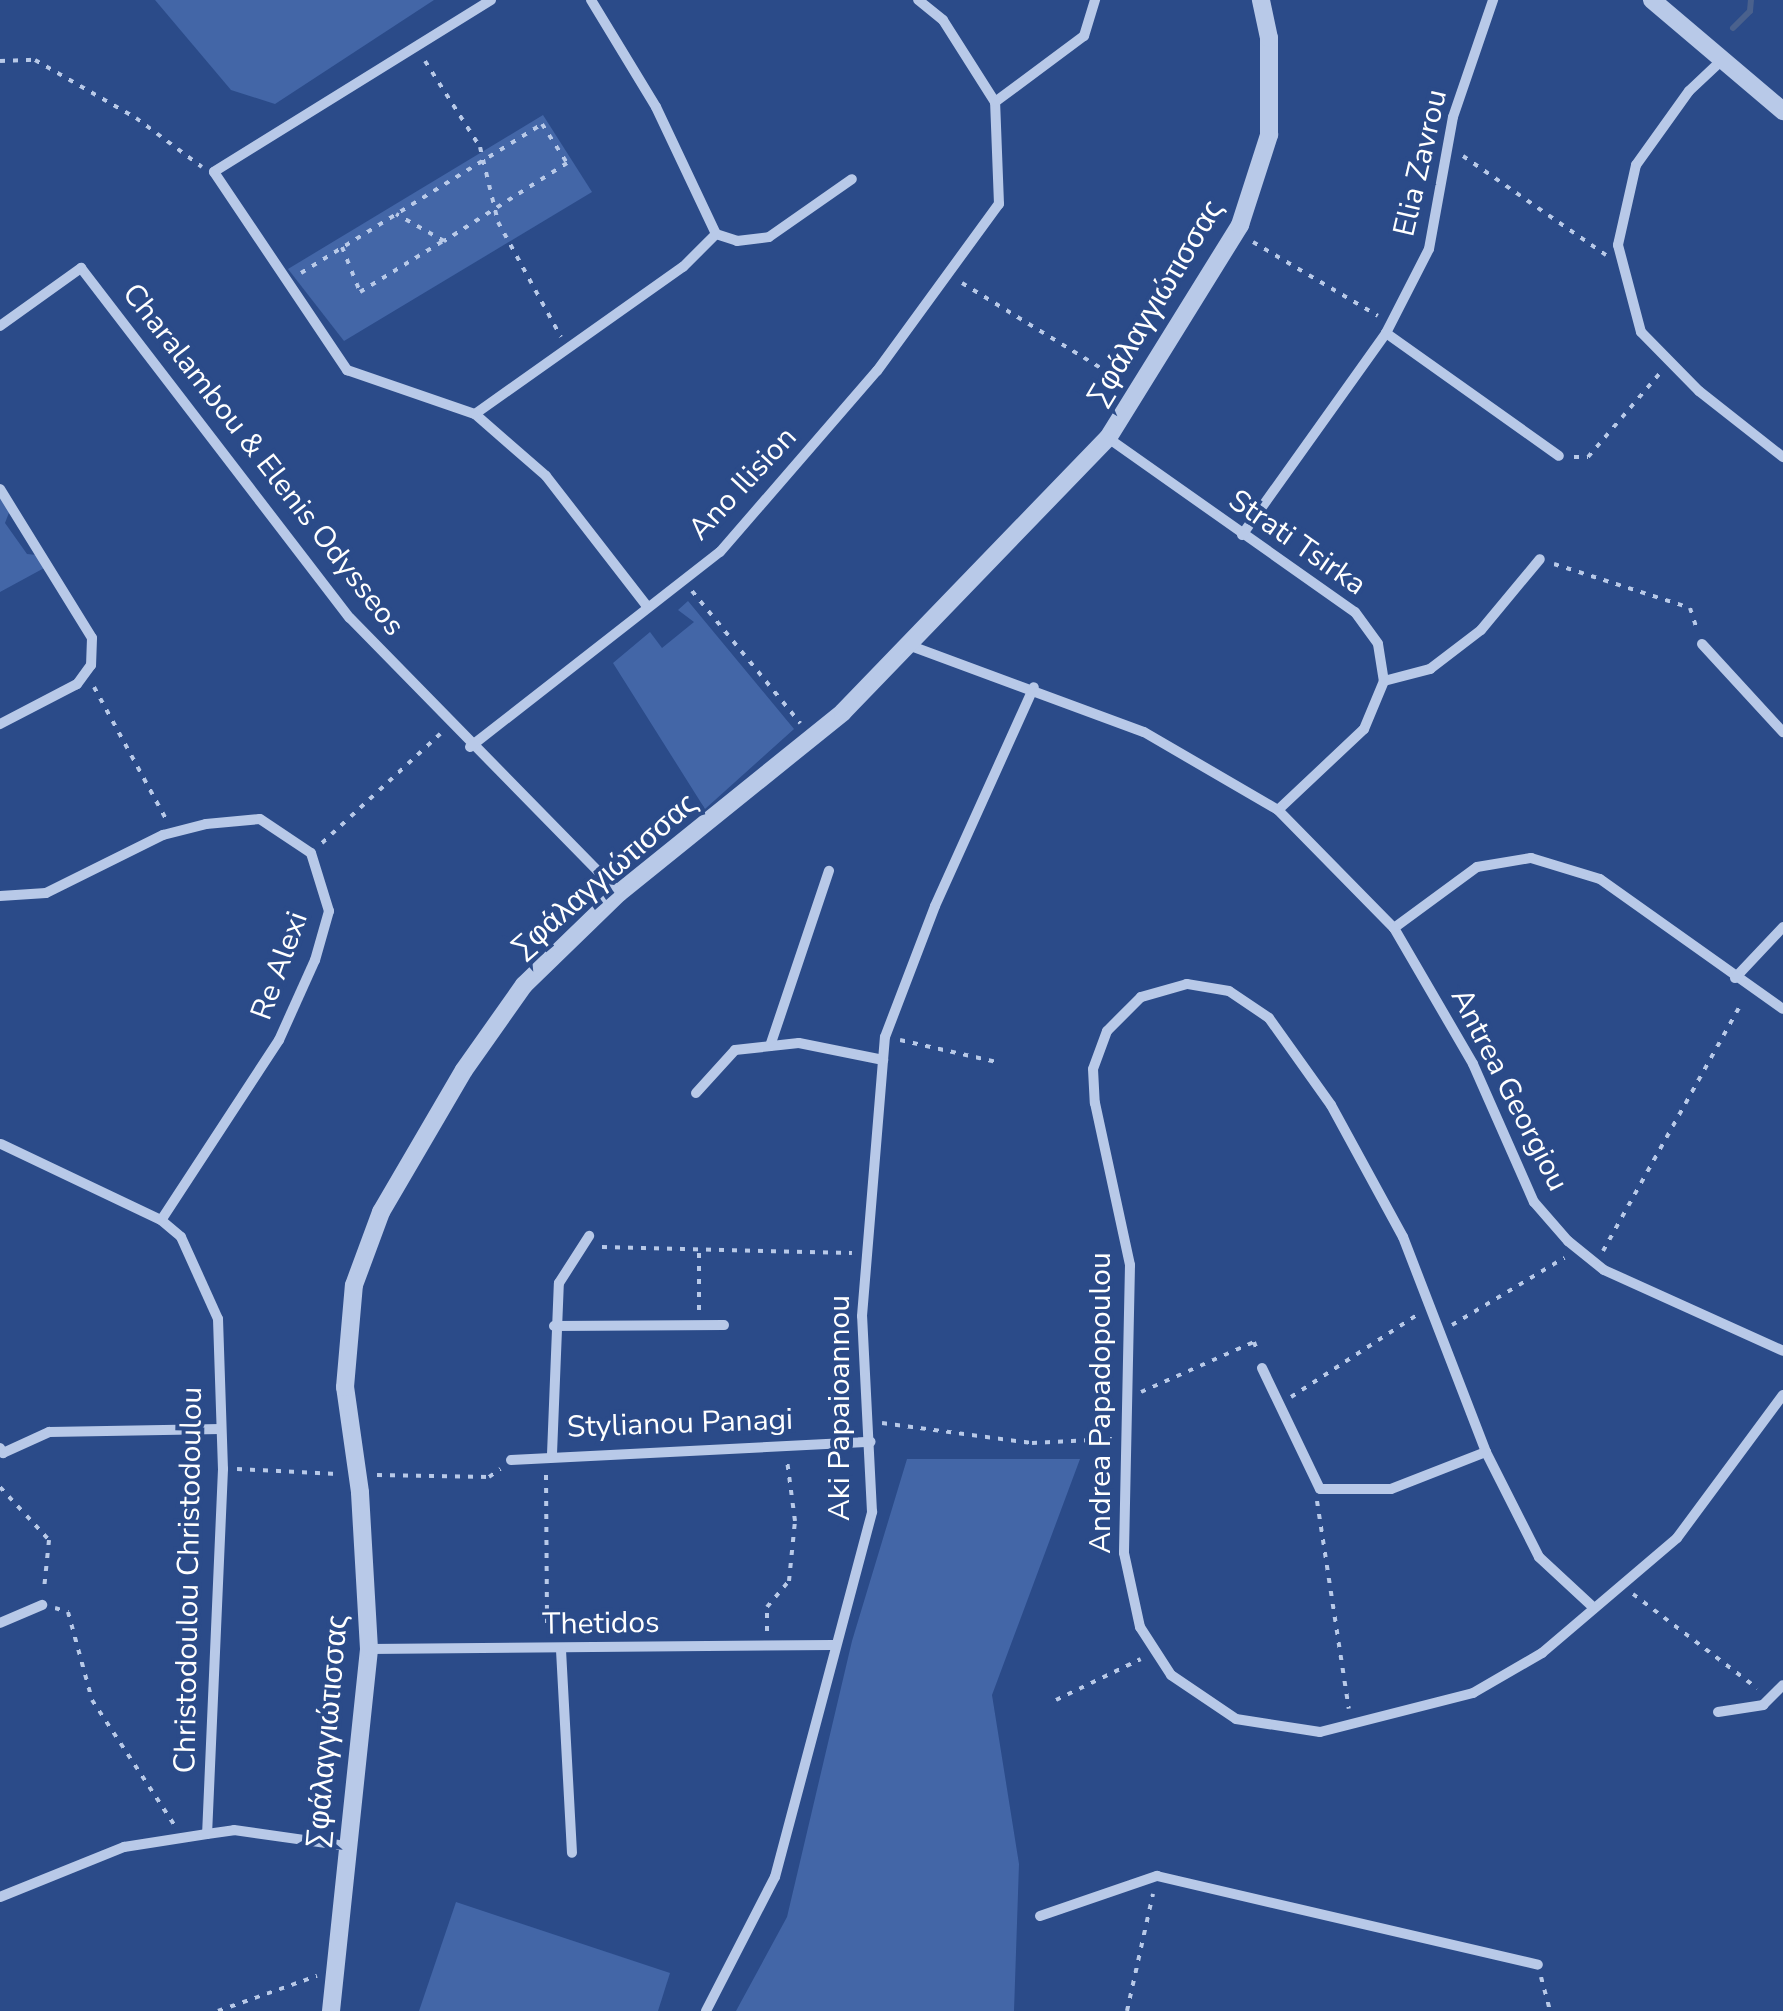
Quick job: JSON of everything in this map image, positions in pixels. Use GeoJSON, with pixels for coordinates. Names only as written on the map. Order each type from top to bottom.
{"type":"FeatureCollection","features":[{"type":"Feature","properties":{"kind":"street"},"geometry":{"type":"LineString","coordinates":[[491,0],[214,172],[348,370],[475,414],[546,476],[647,606]]}},
{"type":"Feature","properties":{"kind":"street"},"geometry":{"type":"LineString","coordinates":[[591,0],[656,107],[716,234],[738,241],[769,237],[852,179]]}},
{"type":"Feature","properties":{"kind":"street"},"geometry":{"type":"LineString","coordinates":[[918,0],[943,20],[995,102],[1084,36],[1095,0]]}},
{"type":"Feature","properties":{"kind":"street","name":"Σφάλαγγιώτισσας"},"geometry":{"type":"LineString","coordinates":[[330,2011],[369,1649],[358,1475],[345,1388],[354,1285],[381,1212],[464,1070],[524,985],[619,892],[812,737],[911,646],[1108,438],[1236,232],[1269,135],[1269,38],[1261,0]]}},
{"type":"Feature","properties":{"kind":"street","name":"Elia Zavrou"},"geometry":{"type":"LineString","coordinates":[[1242,535],[1388,328],[1429,250],[1448,145],[1493,0]]}},
{"type":"Feature","properties":{"kind":"street"},"geometry":{"type":"LineString","coordinates":[[1652,0],[1783,111]]}},
{"type":"Feature","properties":{"kind":"street"},"geometry":{"type":"LineString","coordinates":[[1722,60],[1689,91],[1636,164],[1621,256],[1641,332],[1670,362],[1783,458]]}},
{"type":"Feature","properties":{"kind":"street","name":"Ano Ilision"},"geometry":{"type":"LineString","coordinates":[[470,747],[720,552],[878,371],[1000,204],[995,102]]}},
{"type":"Feature","properties":{"kind":"street"},"geometry":{"type":"LineString","coordinates":[[475,414],[683,266],[716,234]]}},
{"type":"Feature","properties":{"kind":"street","name":"Charalambou & Elenis Odysseos"},"geometry":{"type":"LineString","coordinates":[[0,326],[81,268],[350,618],[470,747],[619,892]]}},
{"type":"Feature","properties":{"kind":"street"},"geometry":{"type":"LineString","coordinates":[[1388,328],[1559,456]]}},
{"type":"Feature","properties":{"kind":"street","name":"Strati Tsirka"},"geometry":{"type":"LineString","coordinates":[[1108,438],[1355,612],[1378,644],[1384,681]]}},
{"type":"Feature","properties":{"kind":"street"},"geometry":{"type":"LineString","coordinates":[[0,489],[92,638],[86,672],[77,684],[0,724]]}},
{"type":"Feature","properties":{"kind":"street"},"geometry":{"type":"LineString","coordinates":[[1278,810],[1364,729],[1384,681],[1430,669],[1481,630],[1540,559]]}},
{"type":"Feature","properties":{"kind":"street"},"geometry":{"type":"LineString","coordinates":[[1702,644],[1783,732]]}},
{"type":"Feature","properties":{"kind":"street","name":"Antrea Georgiou"},"geometry":{"type":"LineString","coordinates":[[911,646],[1034,687],[1144,732],[1278,810],[1394,928],[1473,1064],[1534,1202],[1596,1264],[1783,1351]]}},
{"type":"Feature","properties":{"kind":"street","name":"Aki Papaioannou"},"geometry":{"type":"LineString","coordinates":[[706,2011],[775,1877],[872,1512],[862,1316],[886,1037],[934,906],[1034,687]]}},
{"type":"Feature","properties":{"kind":"street"},"geometry":{"type":"LineString","coordinates":[[0,896],[46,893],[173,832],[260,819],[311,853]]}},
{"type":"Feature","properties":{"kind":"street","name":"Re Alexi"},"geometry":{"type":"LineString","coordinates":[[160,1220],[280,1040],[314,960],[329,911],[311,853]]}},
{"type":"Feature","properties":{"kind":"street"},"geometry":{"type":"LineString","coordinates":[[1394,928],[1477,867],[1531,858],[1600,879],[1783,1010]]}},
{"type":"Feature","properties":{"kind":"street"},"geometry":{"type":"LineString","coordinates":[[770,1046],[829,871]]}},
{"type":"Feature","properties":{"kind":"street"},"geometry":{"type":"LineString","coordinates":[[1736,978],[1783,927]]}},
{"type":"Feature","properties":{"kind":"street","name":"Andrea Papadopoulou"},"geometry":{"type":"LineString","coordinates":[[1594,1608],[1539,1556],[1486,1452],[1403,1237],[1331,1105],[1269,1018],[1229,991],[1187,984],[1140,997],[1107,1031],[1093,1069],[1130,1265],[1124,1553],[1140,1627],[1171,1675],[1236,1718],[1320,1732],[1472,1693],[1542,1653],[1677,1538],[1783,1395]]}},
{"type":"Feature","properties":{"kind":"street"},"geometry":{"type":"LineString","coordinates":[[696,1093],[734,1050],[799,1043],[884,1060]]}},
{"type":"Feature","properties":{"kind":"street","name":"Christodoulou Christodoulou"},"geometry":{"type":"LineString","coordinates":[[2,1144],[160,1220],[181,1238],[218,1319],[223,1469],[207,1834]]}},
{"type":"Feature","properties":{"kind":"street","name":"Stylianou Panagi"},"geometry":{"type":"LineString","coordinates":[[549,1454],[559,1283],[586,1241]]}},
{"type":"Feature","properties":{"kind":"street"},"geometry":{"type":"LineString","coordinates":[[554,1326],[724,1324]]}},
{"type":"Feature","properties":{"kind":"street"},"geometry":{"type":"LineString","coordinates":[[1262,1368],[1320,1489],[1391,1489],[1486,1452]]}},
{"type":"Feature","properties":{"kind":"street"},"geometry":{"type":"LineString","coordinates":[[0,1448],[3,1452],[49,1432],[221,1429]]}},
{"type":"Feature","properties":{"kind":"street","name":"Stylianou Panagi"},"geometry":{"type":"LineString","coordinates":[[511,1460],[549,1454],[870,1442]]}},
{"type":"Feature","properties":{"kind":"street"},"geometry":{"type":"LineString","coordinates":[[0,1623],[42,1605]]}},
{"type":"Feature","properties":{"kind":"street","name":"Thetidos"},"geometry":{"type":"LineString","coordinates":[[369,1649],[834,1645]]}},
{"type":"Feature","properties":{"kind":"street"},"geometry":{"type":"LineString","coordinates":[[561,1650],[572,1853]]}},
{"type":"Feature","properties":{"kind":"street"},"geometry":{"type":"LineString","coordinates":[[1718,1712],[1763,1706],[1783,1686]]}},
{"type":"Feature","properties":{"kind":"street"},"geometry":{"type":"LineString","coordinates":[[0,1897],[124,1847],[234,1830],[346,1846]]}},
{"type":"Feature","properties":{"kind":"street"},"geometry":{"type":"LineString","coordinates":[[1040,1916],[1157,1876],[1538,1965]]}},
{"type":"Feature","properties":{"kind":"path"},"geometry":{"type":"LineString","coordinates":[[416,46],[483,160],[494,206],[566,346]]}},
{"type":"Feature","properties":{"kind":"path"},"geometry":{"type":"LineString","coordinates":[[0,61],[45,65],[214,172]]}},
{"type":"Feature","properties":{"kind":"path"},"geometry":{"type":"LineString","coordinates":[[288,280],[542,124],[566,163],[360,292],[342,247]]}},
{"type":"Feature","properties":{"kind":"path"},"geometry":{"type":"LineString","coordinates":[[1448,145],[1597,254],[1621,256]]}},
{"type":"Feature","properties":{"kind":"path"},"geometry":{"type":"LineString","coordinates":[[396,214],[444,241]]}},
{"type":"Feature","properties":{"kind":"path"},"geometry":{"type":"LineString","coordinates":[[1236,232],[1388,328]]}},
{"type":"Feature","properties":{"kind":"path"},"geometry":{"type":"LineString","coordinates":[[948,274],[1137,390]]}},
{"type":"Feature","properties":{"kind":"path"},"geometry":{"type":"LineString","coordinates":[[1559,456],[1588,457],[1670,362]]}},
{"type":"Feature","properties":{"kind":"path"},"geometry":{"type":"LineString","coordinates":[[1540,559],[1690,608],[1702,644]]}},
{"type":"Feature","properties":{"kind":"path"},"geometry":{"type":"LineString","coordinates":[[682,580],[812,737]]}},
{"type":"Feature","properties":{"kind":"path"},"geometry":{"type":"LineString","coordinates":[[86,672],[173,832]]}},
{"type":"Feature","properties":{"kind":"path"},"geometry":{"type":"LineString","coordinates":[[311,853],[450,725]]}},
{"type":"Feature","properties":{"kind":"path"},"geometry":{"type":"LineString","coordinates":[[1596,1264],[1750,988]]}},
{"type":"Feature","properties":{"kind":"path"},"geometry":{"type":"LineString","coordinates":[[886,1037],[998,1062]]}},
{"type":"Feature","properties":{"kind":"path"},"geometry":{"type":"LineString","coordinates":[[586,1241],[699,1250],[867,1254]]}},
{"type":"Feature","properties":{"kind":"path"},"geometry":{"type":"LineString","coordinates":[[1440,1332],[1578,1249]]}},
{"type":"Feature","properties":{"kind":"path"},"geometry":{"type":"LineString","coordinates":[[699,1250],[699,1325]]}},
{"type":"Feature","properties":{"kind":"path"},"geometry":{"type":"LineString","coordinates":[[1280,1404],[1430,1306]]}},
{"type":"Feature","properties":{"kind":"path"},"geometry":{"type":"LineString","coordinates":[[1127,1398],[1254,1342],[1262,1368]]}},
{"type":"Feature","properties":{"kind":"path"},"geometry":{"type":"LineString","coordinates":[[869,1422],[1032,1443],[1126,1438]]}},
{"type":"Feature","properties":{"kind":"path"},"geometry":{"type":"LineString","coordinates":[[768,1646],[767,1607],[789,1581],[794,1521],[784,1445]]}},
{"type":"Feature","properties":{"kind":"path"},"geometry":{"type":"LineString","coordinates":[[547,1650],[549,1454]]}},
{"type":"Feature","properties":{"kind":"path"},"geometry":{"type":"LineString","coordinates":[[223,1469],[489,1477],[511,1460]]}},
{"type":"Feature","properties":{"kind":"path"},"geometry":{"type":"LineString","coordinates":[[0,1487],[48,1540],[42,1605],[68,1612],[92,1700],[183,1838]]}},
{"type":"Feature","properties":{"kind":"path"},"geometry":{"type":"LineString","coordinates":[[1320,1489],[1352,1724]]}},
{"type":"Feature","properties":{"kind":"path"},"geometry":{"type":"LineString","coordinates":[[1621,1585],[1770,1698]]}},
{"type":"Feature","properties":{"kind":"path"},"geometry":{"type":"LineString","coordinates":[[1056,1700],[1156,1652]]}},
{"type":"Feature","properties":{"kind":"path"},"geometry":{"type":"LineString","coordinates":[[1127,2011],[1157,1876]]}},
{"type":"Feature","properties":{"kind":"path"},"geometry":{"type":"LineString","coordinates":[[1538,1965],[1550,2011]]}},
{"type":"Feature","properties":{"kind":"path"},"geometry":{"type":"LineString","coordinates":[[218,2011],[334,1969]]}},
{"type":"Feature","properties":{"kind":"shaded area"},"geometry":{"type":"Polygon","coordinates":[[[155,0],[434,0],[275,104],[231,90],[155,0]]]}},
{"type":"Feature","properties":{"kind":"shaded area"},"geometry":{"type":"Polygon","coordinates":[[[543,115],[592,192],[344,341],[288,269],[543,115]]]}},
{"type":"Feature","properties":{"kind":"shaded area"},"geometry":{"type":"Polygon","coordinates":[[[0,498],[10,510],[5,523],[27,554],[37,555],[46,567],[0,592],[0,498]]]}},
{"type":"Feature","properties":{"kind":"shaded area"},"geometry":{"type":"Polygon","coordinates":[[[688,601],[794,729],[705,809],[613,663],[650,632],[662,648],[694,622],[678,610],[688,601]]]}},
{"type":"Feature","properties":{"kind":"shaded area"},"geometry":{"type":"Polygon","coordinates":[[[907,1459],[1080,1459],[992,1695],[1019,1864],[1014,2011],[736,2011],[787,1917],[852,1641],[907,1459]]]}},
{"type":"Feature","properties":{"kind":"shaded area"},"geometry":{"type":"Polygon","coordinates":[[[456,1902],[670,1973],[658,2011],[419,2011],[456,1902]]]}},
{"type":"Feature","properties":{"kind":"waterway"},"geometry":{"type":"LineString","coordinates":[[1733,28],[1750,11],[1751,0]]}}]}
